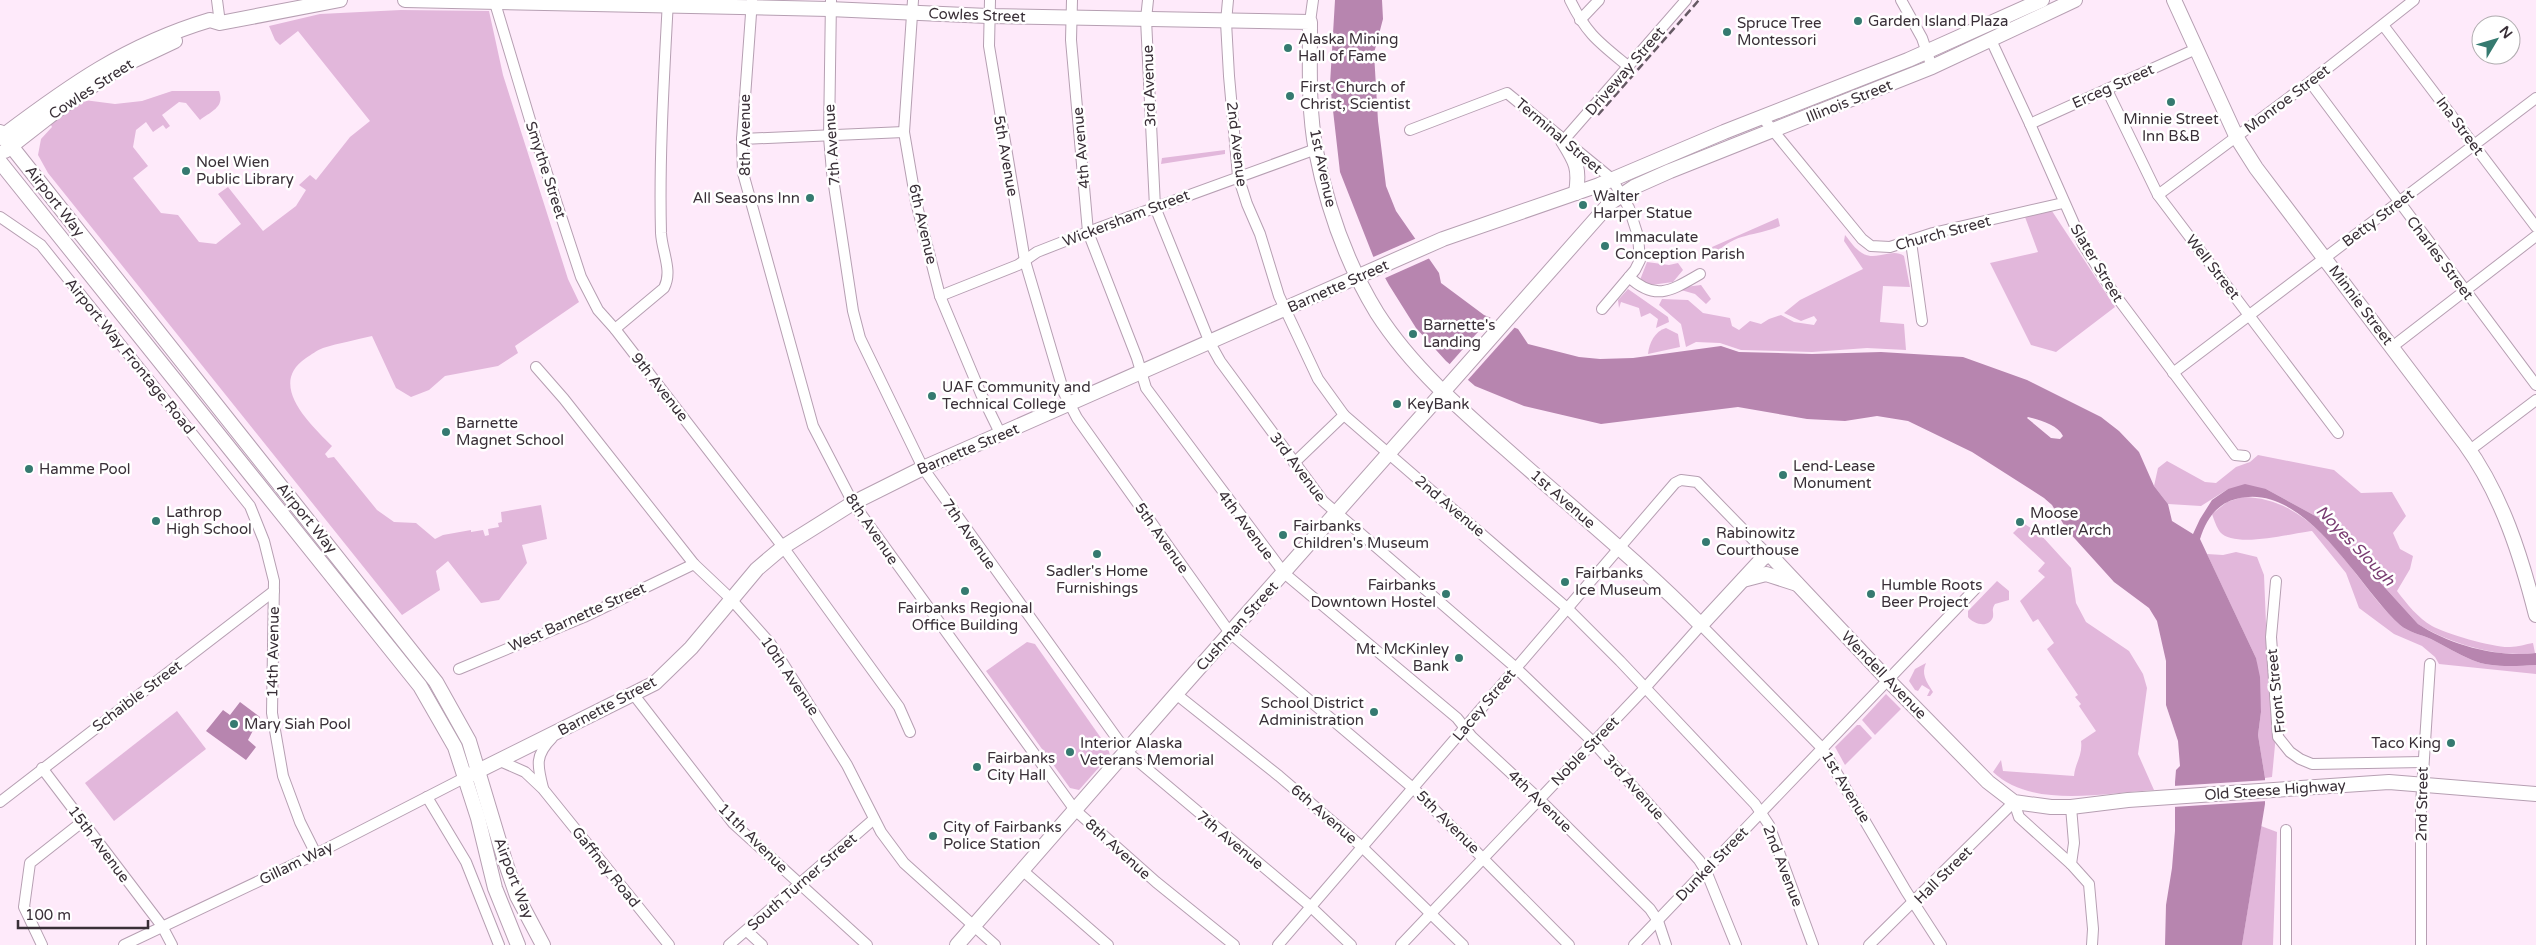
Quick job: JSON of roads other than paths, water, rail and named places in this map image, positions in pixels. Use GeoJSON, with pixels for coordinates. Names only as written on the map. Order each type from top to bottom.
{"type":"FeatureCollection","features":[{"type":"Feature","properties":{"kind":"main road","name":"Cowles Street"},"geometry":{"type":"LineString","coordinates":[[0,155],[4,138],[63,90],[100,66],[142,45],[215,22],[340,0]]}},
{"type":"Feature","properties":{"kind":"main road","name":"Cowles Street"},"geometry":{"type":"LineString","coordinates":[[405,0],[495,3],[568,2],[912,6],[988,16],[1226,22],[1310,22]]}},
{"type":"Feature","properties":{"kind":"main road","name":"Illinois Street"},"geometry":{"type":"LineString","coordinates":[[1612,180],[1762,117],[1926,52],[2042,0]]}},
{"type":"Feature","properties":{"kind":"main road","name":"Illinois Street"},"geometry":{"type":"LineString","coordinates":[[1518,308],[1610,203],[1621,195],[1670,171],[1773,132],[1932,67],[2075,0]]}},
{"type":"Feature","properties":{"kind":"main road","name":"Minnie Street"},"geometry":{"type":"LineString","coordinates":[[2174,0],[2237,138],[2256,168],[2470,450],[2505,516],[2521,559],[2536,615]]}},
{"type":"Feature","properties":{"kind":"main road","name":"1st Avenue"},"geometry":{"type":"LineString","coordinates":[[1310,22],[1311,76],[1316,149],[1331,207],[1357,278],[1395,339],[1447,388],[1495,440],[1619,547],[1701,625]]}},
{"type":"Feature","properties":{"kind":"main road","name":"Airport Way"},"geometry":{"type":"LineString","coordinates":[[4,138],[436,682],[466,734],[480,771],[505,861],[517,896],[542,945]]}},
{"type":"Feature","properties":{"kind":"main road"},"geometry":{"type":"LineString","coordinates":[[1563,141],[1576,162],[1579,176],[1576,193]]}},
{"type":"Feature","properties":{"kind":"main road","name":"Airport Way"},"geometry":{"type":"LineString","coordinates":[[0,162],[420,686],[455,747],[466,777],[495,888],[518,945]]}},
{"type":"Feature","properties":{"kind":"main road","name":"Barnette Street"},"geometry":{"type":"LineString","coordinates":[[466,777],[655,683],[668,672],[757,569],[783,547],[853,503],[923,468],[1141,374],[1443,239],[1612,180]]}},
{"type":"Feature","properties":{"kind":"main road","name":"Cushman Street"},"geometry":{"type":"LineString","coordinates":[[957,945],[1176,694],[1518,308]]}},
{"type":"Feature","properties":{"kind":"main road","name":"Noble Street"},"geometry":{"type":"LineString","coordinates":[[1701,625],[1762,559],[1768,556]]}},
{"type":"Feature","properties":{"kind":"main road","name":"Wendell Avenue"},"geometry":{"type":"LineString","coordinates":[[1768,556],[1777,561],[1888,680],[1988,782],[2014,802]]}},
{"type":"Feature","properties":{"kind":"main road"},"geometry":{"type":"LineString","coordinates":[[1743,580],[1766,574],[1797,584]]}},
{"type":"Feature","properties":{"kind":"main road","name":"Old Steese Highway"},"geometry":{"type":"LineString","coordinates":[[2014,802],[2051,807],[2071,806],[2128,800],[2389,782],[2536,794]]}},
{"type":"Feature","properties":{"kind":"street"},"geometry":{"type":"LineString","coordinates":[[215,22],[217,0]]}},
{"type":"Feature","properties":{"kind":"street","name":"5th Avenue"},"geometry":{"type":"LineString","coordinates":[[990,0],[988,46],[1024,261],[1070,405],[1230,633],[1414,789],[1569,945]]}},
{"type":"Feature","properties":{"kind":"street","name":"4th Avenue"},"geometry":{"type":"LineString","coordinates":[[1072,0],[1071,17],[1088,232],[1146,388],[1284,573],[1457,718],[1464,728],[1650,909],[1658,921],[1666,945]]}},
{"type":"Feature","properties":{"kind":"street","name":"3rd Avenue"},"geometry":{"type":"LineString","coordinates":[[1148,0],[1146,19],[1155,207],[1210,343],[1294,463],[1335,514],[1515,667],[1593,742],[1699,860],[1706,871],[1736,945]]}},
{"type":"Feature","properties":{"kind":"street","name":"2nd Avenue"},"geometry":{"type":"LineString","coordinates":[[1228,0],[1226,22],[1238,176],[1285,309],[1318,379],[1344,415],[1566,608],[1645,688],[1762,813],[1769,825],[1813,945]]}},
{"type":"Feature","properties":{"kind":"street","name":"1st Avenue"},"geometry":{"type":"LineString","coordinates":[[1310,22],[1313,0]]}},
{"type":"Feature","properties":{"kind":"street"},"geometry":{"type":"LineString","coordinates":[[1570,0],[1580,20],[1591,35],[1629,67]]}},
{"type":"Feature","properties":{"kind":"street"},"geometry":{"type":"LineString","coordinates":[[1580,20],[1599,0]]}},
{"type":"Feature","properties":{"kind":"street","name":"Driveway Street"},"geometry":{"type":"LineString","coordinates":[[1563,141],[1686,0]]}},
{"type":"Feature","properties":{"kind":"street"},"geometry":{"type":"LineString","coordinates":[[1901,0],[1922,38],[1932,67]]}},
{"type":"Feature","properties":{"kind":"street","name":"Monroe Street"},"geometry":{"type":"LineString","coordinates":[[2158,195],[2237,138],[2414,0]]}},
{"type":"Feature","properties":{"kind":"street","name":"Smythe Street"},"geometry":{"type":"LineString","coordinates":[[495,3],[536,140],[581,277],[598,310],[615,329]]}},
{"type":"Feature","properties":{"kind":"street"},"geometry":{"type":"LineString","coordinates":[[615,329],[664,288],[668,280],[662,248],[660,207],[668,3]]}},
{"type":"Feature","properties":{"kind":"street","name":"8th Avenue"},"geometry":{"type":"LineString","coordinates":[[751,4],[742,139],[742,172],[812,426],[853,503],[1075,810],[1156,882],[1234,945]]}},
{"type":"Feature","properties":{"kind":"street","name":"7th Avenue"},"geometry":{"type":"LineString","coordinates":[[830,5],[829,137],[832,172],[860,338],[923,468],[1126,751],[1310,906],[1351,945]]}},
{"type":"Feature","properties":{"kind":"street","name":"6th Avenue"},"geometry":{"type":"LineString","coordinates":[[912,6],[904,132],[916,202],[940,296],[981,394],[1001,435]]}},
{"type":"Feature","properties":{"kind":"street","name":"Ina Street"},"geometry":{"type":"LineString","coordinates":[[2383,25],[2536,227]]}},
{"type":"Feature","properties":{"kind":"street","name":"Slater Street"},"geometry":{"type":"LineString","coordinates":[[1990,40],[2030,124],[2063,203],[2083,244],[2113,292],[2235,455],[2245,456]]}},
{"type":"Feature","properties":{"kind":"street","name":"Erceg Street"},"geometry":{"type":"LineString","coordinates":[[2030,124],[2196,49]]}},
{"type":"Feature","properties":{"kind":"street","name":"Charles Street"},"geometry":{"type":"LineString","coordinates":[[2310,82],[2464,291],[2536,385]]}},
{"type":"Feature","properties":{"kind":"street","name":"Well Street"},"geometry":{"type":"LineString","coordinates":[[2107,90],[2158,195],[2250,314],[2338,433]]}},
{"type":"Feature","properties":{"kind":"street","name":"Terminal Street"},"geometry":{"type":"LineString","coordinates":[[1410,130],[1507,93],[1612,180]]}},
{"type":"Feature","properties":{"kind":"street","name":"Betty Street"},"geometry":{"type":"LineString","coordinates":[[2173,373],[2536,98]]}},
{"type":"Feature","properties":{"kind":"street","name":"Church Street"},"geometry":{"type":"LineString","coordinates":[[1762,117],[1862,240],[1871,246],[1880,248],[1910,242],[1933,233],[2063,203]]}},
{"type":"Feature","properties":{"kind":"street"},"geometry":{"type":"LineString","coordinates":[[742,139],[829,137],[904,132]]}},
{"type":"Feature","properties":{"kind":"street","name":"Wickersham Street"},"geometry":{"type":"LineString","coordinates":[[940,296],[1024,261],[1037,252],[1088,232],[1316,149]]}},
{"type":"Feature","properties":{"kind":"street"},"geometry":{"type":"LineString","coordinates":[[1602,309],[1629,277],[1640,260],[1638,236],[1628,208],[1612,180]]}},
{"type":"Feature","properties":{"kind":"street","name":"Airport Way Frontage Road"},"geometry":{"type":"LineString","coordinates":[[0,217],[41,244],[250,506]]}},
{"type":"Feature","properties":{"kind":"street"},"geometry":{"type":"LineString","coordinates":[[2392,346],[2536,236]]}},
{"type":"Feature","properties":{"kind":"street"},"geometry":{"type":"LineString","coordinates":[[1910,242],[1922,321]]}},
{"type":"Feature","properties":{"kind":"street"},"geometry":{"type":"LineString","coordinates":[[1629,277],[1648,291],[1660,292],[1676,287],[1700,274]]}},
{"type":"Feature","properties":{"kind":"street","name":"9th Avenue"},"geometry":{"type":"LineString","coordinates":[[615,329],[783,547],[899,707],[910,732]]}},
{"type":"Feature","properties":{"kind":"street","name":"10th Avenue"},"geometry":{"type":"LineString","coordinates":[[536,367],[564,399],[694,564],[730,598],[770,643],[846,765],[891,848],[904,863],[994,945]]}},
{"type":"Feature","properties":{"kind":"street"},"geometry":{"type":"LineString","coordinates":[[2470,450],[2536,400]]}},
{"type":"Feature","properties":{"kind":"street"},"geometry":{"type":"LineString","coordinates":[[1294,463],[1344,415]]}},
{"type":"Feature","properties":{"kind":"street","name":"Lacey Street"},"geometry":{"type":"LineString","coordinates":[[1278,945],[1361,846],[1414,789],[1515,667],[1675,484],[1681,480],[1697,482]]}},
{"type":"Feature","properties":{"kind":"street","name":"Wendell Avenue"},"geometry":{"type":"LineString","coordinates":[[1697,482],[1768,556]]}},
{"type":"Feature","properties":{"kind":"street","name":"14th Avenue"},"geometry":{"type":"LineString","coordinates":[[250,506],[264,542],[274,591],[271,677],[274,730],[288,792],[316,854]]}},
{"type":"Feature","properties":{"kind":"street","name":"West Barnette Street"},"geometry":{"type":"LineString","coordinates":[[459,669],[584,616],[694,564]]}},
{"type":"Feature","properties":{"kind":"street","name":"Front Street"},"geometry":{"type":"LineString","coordinates":[[2276,581],[2271,637],[2278,738],[2290,752],[2312,764],[2423,762]]}},
{"type":"Feature","properties":{"kind":"street","name":"Dunkel Street"},"geometry":{"type":"LineString","coordinates":[[1634,945],[1976,588]]}},
{"type":"Feature","properties":{"kind":"street","name":"Schaible Street"},"geometry":{"type":"LineString","coordinates":[[0,802],[274,591]]}},
{"type":"Feature","properties":{"kind":"street","name":"1st Avenue"},"geometry":{"type":"LineString","coordinates":[[1701,625],[1822,748],[1941,945]]}},
{"type":"Feature","properties":{"kind":"street","name":"Noble Street"},"geometry":{"type":"LineString","coordinates":[[1401,945],[1645,688],[1701,625]]}},
{"type":"Feature","properties":{"kind":"street","name":"2nd Street"},"geometry":{"type":"LineString","coordinates":[[2421,945],[2422,785],[2430,664]]}},
{"type":"Feature","properties":{"kind":"street","name":"6th Avenue"},"geometry":{"type":"LineString","coordinates":[[1176,694],[1279,776],[1361,846],[1463,945]]}},
{"type":"Feature","properties":{"kind":"street","name":"11th Avenue"},"geometry":{"type":"LineString","coordinates":[[634,695],[733,823],[867,945]]}},
{"type":"Feature","properties":{"kind":"street","name":"Gaffney Road"},"geometry":{"type":"LineString","coordinates":[[543,789],[538,764],[539,758],[542,748],[556,733]]}},
{"type":"Feature","properties":{"kind":"street","name":"Gaffney Road"},"geometry":{"type":"LineString","coordinates":[[500,761],[525,772],[543,789],[669,945]]}},
{"type":"Feature","properties":{"kind":"street","name":"15th Avenue"},"geometry":{"type":"LineString","coordinates":[[42,768],[162,926],[172,945]]}},
{"type":"Feature","properties":{"kind":"street","name":"Gillam Way"},"geometry":{"type":"LineString","coordinates":[[124,945],[316,854],[466,777]]}},
{"type":"Feature","properties":{"kind":"street"},"geometry":{"type":"LineString","coordinates":[[427,798],[466,862],[498,945]]}},
{"type":"Feature","properties":{"kind":"street","name":"Wendell Avenue"},"geometry":{"type":"LineString","coordinates":[[2014,802],[2019,817],[2071,864],[2089,884],[2094,929],[2092,945]]}},
{"type":"Feature","properties":{"kind":"street","name":"Hall Street"},"geometry":{"type":"LineString","coordinates":[[1869,945],[1915,903],[2014,802]]}},
{"type":"Feature","properties":{"kind":"street"},"geometry":{"type":"LineString","coordinates":[[2071,806],[2074,843],[2071,864]]}},
{"type":"Feature","properties":{"kind":"street","name":"South Turner Street"},"geometry":{"type":"LineString","coordinates":[[729,945],[874,819]]}},
{"type":"Feature","properties":{"kind":"street"},"geometry":{"type":"LineString","coordinates":[[42,945],[24,907],[30,863],[82,822]]}},
{"type":"Feature","properties":{"kind":"street"},"geometry":{"type":"LineString","coordinates":[[2286,830],[2286,945]]}},
{"type":"Feature","properties":{"kind":"street"},"geometry":{"type":"LineString","coordinates":[[1022,870],[1108,945]]}},
{"type":"Feature","properties":{"kind":"street"},"geometry":{"type":"LineString","coordinates":[[747,931],[762,945]]}},
{"type":"Feature","properties":{"kind":"railway"},"geometry":{"type":"LineString","coordinates":[[1598,115],[1699,0]]}},
{"type":"Feature","properties":{"kind":"place","name":"Garden Island Plaza"},"geometry":{"type":"Point","coordinates":[1858,21]}},
{"type":"Feature","properties":{"kind":"place","name":"Spruce Tree Montessori"},"geometry":{"type":"Point","coordinates":[1727,32]}},
{"type":"Feature","properties":{"kind":"place","name":"Alaska Mining Hall of Fame"},"geometry":{"type":"Point","coordinates":[1288,48]}},
{"type":"Feature","properties":{"kind":"place","name":"First Church of Christ, Scientist"},"geometry":{"type":"Point","coordinates":[1290,96]}},
{"type":"Feature","properties":{"kind":"place","name":"Minnie Street Inn B&B"},"geometry":{"type":"Point","coordinates":[2171,102]}},
{"type":"Feature","properties":{"kind":"place","name":"Noel Wien Public Library"},"geometry":{"type":"Point","coordinates":[186,171]}},
{"type":"Feature","properties":{"kind":"place","name":"All Seasons Inn"},"geometry":{"type":"Point","coordinates":[810,198]}},
{"type":"Feature","properties":{"kind":"place","name":"Walter Harper Statue"},"geometry":{"type":"Point","coordinates":[1583,205]}},
{"type":"Feature","properties":{"kind":"place","name":"Immaculate Conception Parish"},"geometry":{"type":"Point","coordinates":[1605,246]}},
{"type":"Feature","properties":{"kind":"place","name":"Barnette's Landing"},"geometry":{"type":"Point","coordinates":[1413,334]}},
{"type":"Feature","properties":{"kind":"place","name":"UAF Community and Technical College"},"geometry":{"type":"Point","coordinates":[932,396]}},
{"type":"Feature","properties":{"kind":"place","name":"KeyBank"},"geometry":{"type":"Point","coordinates":[1397,404]}},
{"type":"Feature","properties":{"kind":"place","name":"Barnette Magnet School"},"geometry":{"type":"Point","coordinates":[446,432]}},
{"type":"Feature","properties":{"kind":"place","name":"Hamme Pool"},"geometry":{"type":"Point","coordinates":[29,469]}},
{"type":"Feature","properties":{"kind":"place","name":"Lend-Lease Monument"},"geometry":{"type":"Point","coordinates":[1783,475]}},
{"type":"Feature","properties":{"kind":"place","name":"Lathrop High School"},"geometry":{"type":"Point","coordinates":[156,521]}},
{"type":"Feature","properties":{"kind":"place","name":"Moose Antler Arch"},"geometry":{"type":"Point","coordinates":[2020,522]}},
{"type":"Feature","properties":{"kind":"place","name":"Fairbanks Children's Museum"},"geometry":{"type":"Point","coordinates":[1283,535]}},
{"type":"Feature","properties":{"kind":"place","name":"Rabinowitz Courthouse"},"geometry":{"type":"Point","coordinates":[1706,542]}},
{"type":"Feature","properties":{"kind":"place","name":"Sadler's Home Furnishings"},"geometry":{"type":"Point","coordinates":[1097,554]}},
{"type":"Feature","properties":{"kind":"place","name":"Fairbanks Ice Museum"},"geometry":{"type":"Point","coordinates":[1565,582]}},
{"type":"Feature","properties":{"kind":"place","name":"Fairbanks Regional Office Building"},"geometry":{"type":"Point","coordinates":[965,591]}},
{"type":"Feature","properties":{"kind":"place","name":"Fairbanks Downtown Hostel"},"geometry":{"type":"Point","coordinates":[1446,594]}},
{"type":"Feature","properties":{"kind":"place","name":"Humble Roots Beer Project"},"geometry":{"type":"Point","coordinates":[1871,594]}},
{"type":"Feature","properties":{"kind":"place","name":"Mt. McKinley Bank"},"geometry":{"type":"Point","coordinates":[1459,658]}},
{"type":"Feature","properties":{"kind":"place","name":"School District Administration"},"geometry":{"type":"Point","coordinates":[1374,712]}},
{"type":"Feature","properties":{"kind":"place","name":"Mary Siah Pool"},"geometry":{"type":"Point","coordinates":[234,724]}},
{"type":"Feature","properties":{"kind":"place","name":"Taco King"},"geometry":{"type":"Point","coordinates":[2451,743]}},
{"type":"Feature","properties":{"kind":"place","name":"Interior Alaska Veterans Memorial"},"geometry":{"type":"Point","coordinates":[1070,752]}},
{"type":"Feature","properties":{"kind":"place","name":"Fairbanks City Hall"},"geometry":{"type":"Point","coordinates":[977,767]}},
{"type":"Feature","properties":{"kind":"place","name":"City of Fairbanks Police Station"},"geometry":{"type":"Point","coordinates":[933,836]}},
{"type":"Feature","properties":{"kind":"water label","name":"Noyes Slough"},"geometry":{"type":"Point","coordinates":[2356,545]}}]}
